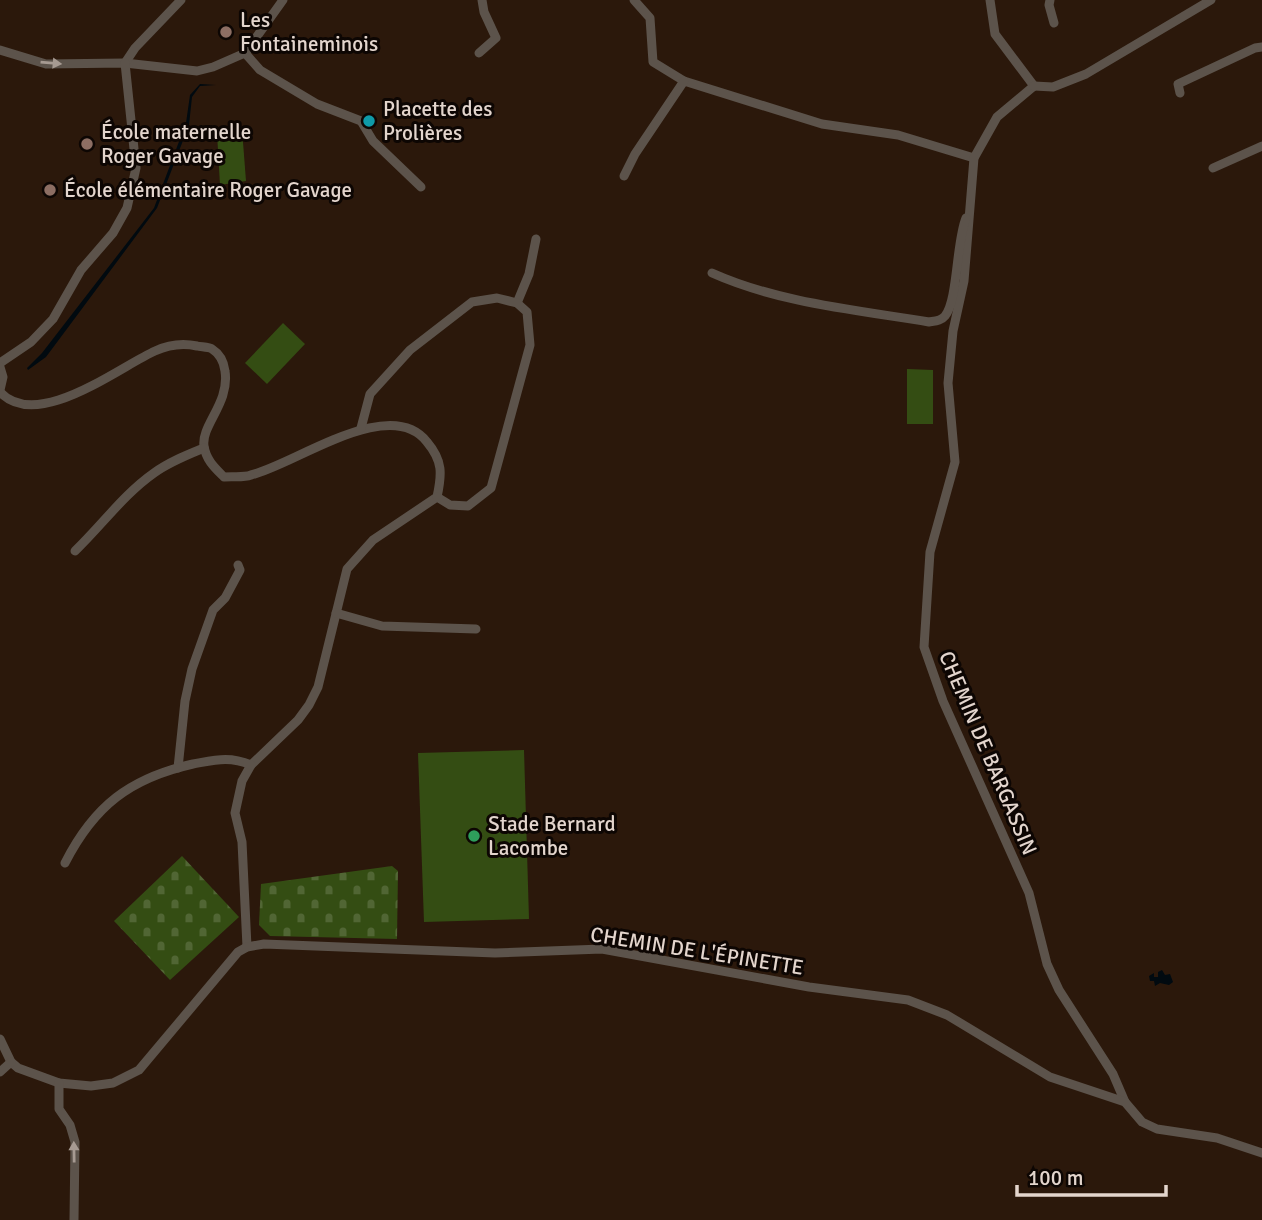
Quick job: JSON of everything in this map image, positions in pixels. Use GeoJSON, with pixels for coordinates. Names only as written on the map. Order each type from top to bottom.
{"type":"FeatureCollection","features":[{"type":"Feature","properties":{"kind":"street"},"geometry":{"type":"LineString","coordinates":[[0,1039],[11,1062],[18,1068],[59,1083],[91,1086],[113,1083],[139,1070],[239,952],[247,947],[242,842],[235,813],[242,781],[251,765],[298,720],[318,687],[346,569],[373,540],[437,497],[442,474],[435,451],[421,434],[398,426],[360,428],[250,476],[224,477],[209,463],[204,447],[204,436],[227,385],[224,363],[212,349],[184,344],[156,350],[102,381],[51,401],[27,405],[6,399],[0,391],[4,377],[0,365],[31,342],[53,319],[81,270],[113,233],[127,208],[136,168],[125,63],[135,48],[181,0]]}},
{"type":"Feature","properties":{"kind":"street"},"geometry":{"type":"LineString","coordinates":[[0,50],[46,64],[153,64],[197,71],[245,53],[283,0]]}},
{"type":"Feature","properties":{"kind":"street"},"geometry":{"type":"LineString","coordinates":[[479,53],[496,38],[484,12],[482,0]]}},
{"type":"Feature","properties":{"kind":"street"},"geometry":{"type":"LineString","coordinates":[[634,0],[650,18],[653,62],[684,81],[822,124],[898,135],[974,158]]}},
{"type":"Feature","properties":{"kind":"street"},"geometry":{"type":"LineString","coordinates":[[990,0],[995,34],[1034,86],[1053,87],[1086,74],[1211,0]]}},
{"type":"Feature","properties":{"kind":"street"},"geometry":{"type":"LineString","coordinates":[[1050,0],[1054,23]]}},
{"type":"Feature","properties":{"kind":"street"},"geometry":{"type":"LineString","coordinates":[[1180,93],[1178,84],[1262,47]]}},
{"type":"Feature","properties":{"kind":"street"},"geometry":{"type":"LineString","coordinates":[[245,53],[260,70],[317,104],[361,121],[373,141],[421,187]]}},
{"type":"Feature","properties":{"kind":"street"},"geometry":{"type":"LineString","coordinates":[[624,176],[635,154],[684,81]]}},
{"type":"Feature","properties":{"kind":"street","name":"CHEMIN DE BARGASSIN"},"geometry":{"type":"LineString","coordinates":[[1034,86],[997,117],[974,158],[964,281],[953,331],[948,383],[955,462],[930,552],[924,647],[943,701],[1028,893],[1047,964],[1059,990],[1114,1074],[1125,1102]]}},
{"type":"Feature","properties":{"kind":"street"},"geometry":{"type":"LineString","coordinates":[[1213,168],[1262,146]]}},
{"type":"Feature","properties":{"kind":"street"},"geometry":{"type":"LineString","coordinates":[[712,273],[745,288],[859,311],[929,321],[939,320],[945,316],[951,302],[961,231],[969,210]]}},
{"type":"Feature","properties":{"kind":"street"},"geometry":{"type":"LineString","coordinates":[[517,303],[529,274],[536,239]]}},
{"type":"Feature","properties":{"kind":"street"},"geometry":{"type":"LineString","coordinates":[[360,428],[370,394],[410,350],[472,302],[497,298],[517,303],[527,313],[530,345],[491,488],[468,506],[450,505],[437,497]]}},
{"type":"Feature","properties":{"kind":"street"},"geometry":{"type":"LineString","coordinates":[[75,551],[115,508],[154,473],[204,447]]}},
{"type":"Feature","properties":{"kind":"street"},"geometry":{"type":"LineString","coordinates":[[178,768],[185,701],[192,669],[213,610],[225,598],[240,570],[239,565]]}},
{"type":"Feature","properties":{"kind":"street"},"geometry":{"type":"LineString","coordinates":[[336,613],[383,626],[476,629]]}},
{"type":"Feature","properties":{"kind":"street"},"geometry":{"type":"LineString","coordinates":[[65,863],[91,820],[141,780],[178,768],[233,758],[251,765]]}},
{"type":"Feature","properties":{"kind":"street","name":"CHEMIN DE L'ÉPINETTE"},"geometry":{"type":"LineString","coordinates":[[247,947],[264,943],[495,953],[602,949],[809,987],[908,1000],[947,1015],[1050,1077],[1125,1102],[1142,1122],[1157,1129],[1217,1138],[1262,1153]]}},
{"type":"Feature","properties":{"kind":"street"},"geometry":{"type":"LineString","coordinates":[[0,1072],[11,1062]]}},
{"type":"Feature","properties":{"kind":"street"},"geometry":{"type":"LineString","coordinates":[[59,1083],[59,1109],[70,1125],[75,1142],[74,1220]]}},
{"type":"Feature","properties":{"kind":"green space"},"geometry":{"type":"Polygon","coordinates":[[[242,129],[246,181],[220,185],[217,133],[242,129]]]}},
{"type":"Feature","properties":{"kind":"green space"},"geometry":{"type":"Polygon","coordinates":[[[283,323],[305,344],[267,384],[245,363],[283,323]]]}},
{"type":"Feature","properties":{"kind":"green space"},"geometry":{"type":"Polygon","coordinates":[[[907,369],[933,370],[933,424],[907,424],[907,369]]]}},
{"type":"Feature","properties":{"kind":"green space","name":"Stade Bernard Lacombe"},"geometry":{"type":"Polygon","coordinates":[[[524,750],[529,919],[424,922],[418,753],[524,750]]]}},
{"type":"Feature","properties":{"kind":"green space"},"geometry":{"type":"Polygon","coordinates":[[[182,856],[239,917],[170,980],[114,921],[182,856]]]}},
{"type":"Feature","properties":{"kind":"green space"},"geometry":{"type":"Polygon","coordinates":[[[392,866],[398,871],[397,939],[270,936],[259,925],[261,884],[392,866]]]}},
{"type":"Feature","properties":{"kind":"shaded area"},"geometry":{"type":"Polygon","coordinates":[[[200,84],[216,85],[200,86],[192,97],[189,125],[157,208],[46,357],[28,370],[154,208],[186,123],[190,95],[200,84]]]}},
{"type":"Feature","properties":{"kind":"shaded area"},"geometry":{"type":"Polygon","coordinates":[[[1162,970],[1165,975],[1170,974],[1173,982],[1155,986],[1149,976],[1154,973],[1154,977],[1158,977],[1158,972],[1162,970]]]}},
{"type":"Feature","properties":{"kind":"place","name":"Les Fontaineminois"},"geometry":{"type":"Point","coordinates":[226,32]}},
{"type":"Feature","properties":{"kind":"place","name":"Placette des Prolières"},"geometry":{"type":"Point","coordinates":[369,121]}},
{"type":"Feature","properties":{"kind":"place","name":"École maternelle Roger Gavage"},"geometry":{"type":"Point","coordinates":[87,144]}},
{"type":"Feature","properties":{"kind":"place","name":"École élémentaire Roger Gavage"},"geometry":{"type":"Point","coordinates":[50,190]}},
{"type":"Feature","properties":{"kind":"place","name":"Stade Bernard Lacombe"},"geometry":{"type":"Point","coordinates":[474,836]}}]}
